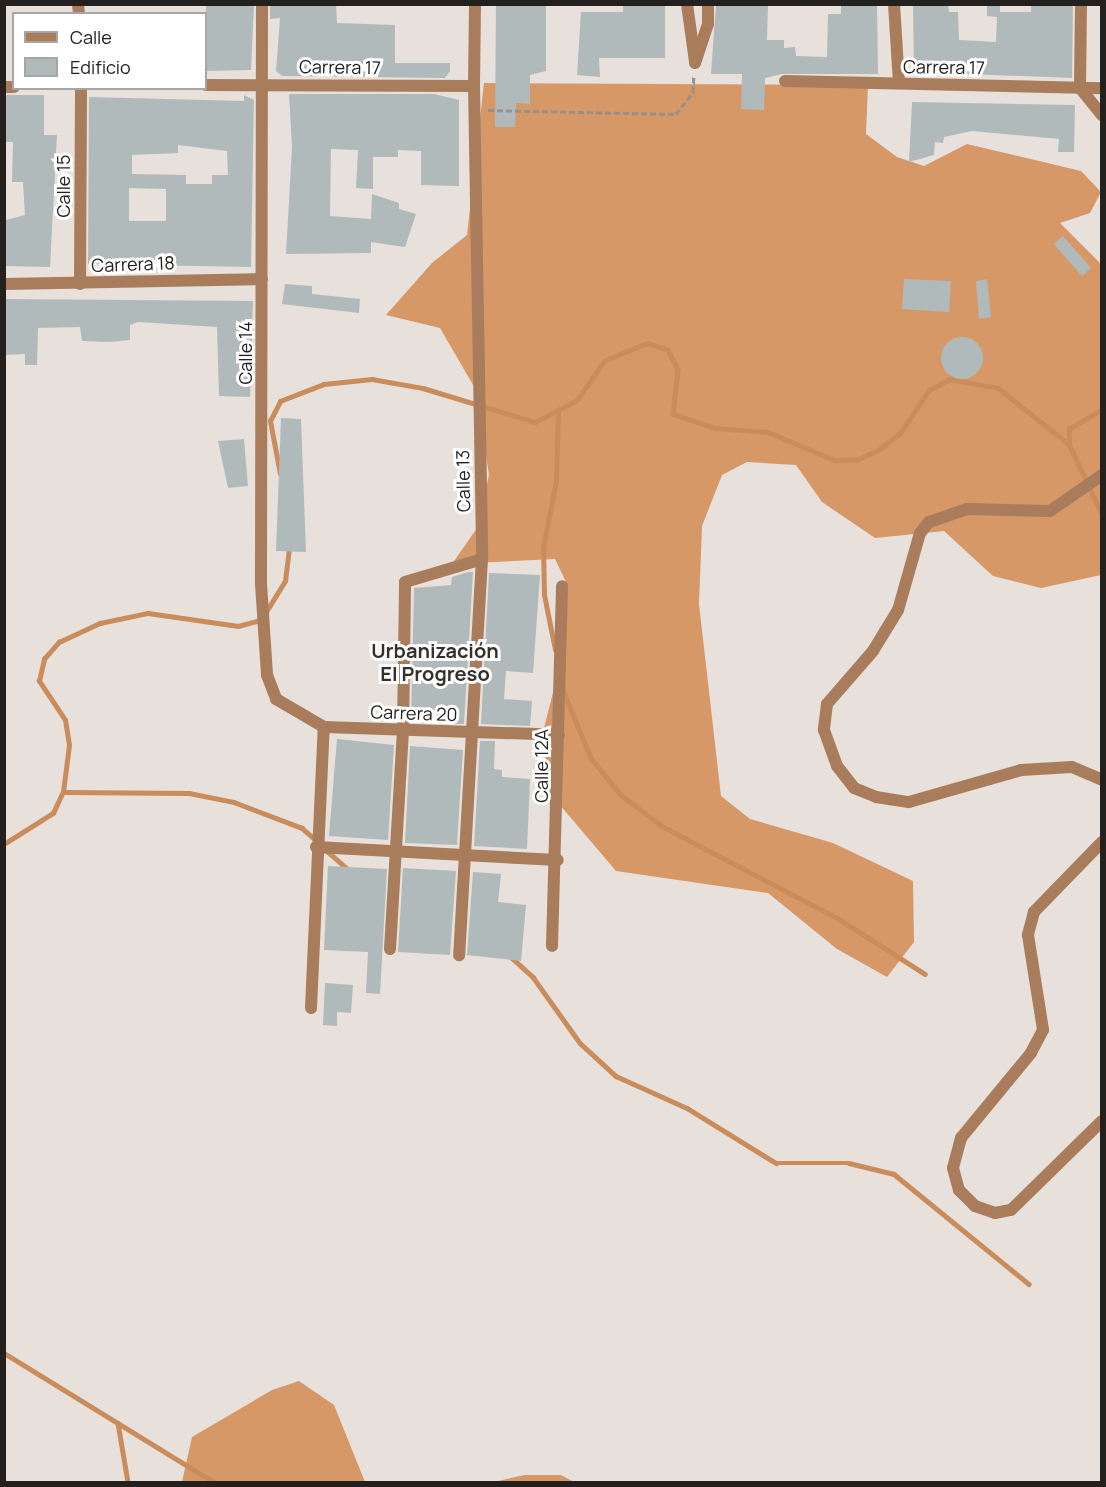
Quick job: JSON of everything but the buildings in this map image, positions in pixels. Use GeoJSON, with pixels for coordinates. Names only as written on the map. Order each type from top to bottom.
{"type":"FeatureCollection","features":[{"type":"Feature","properties":{"kind":"street","name":"Calle 14"},"geometry":{"type":"LineString","coordinates":[[262,4],[265,84],[261,584],[267,675],[276,699]]}},
{"type":"Feature","properties":{"kind":"street","name":"Calle 13"},"geometry":{"type":"LineString","coordinates":[[459,955],[469,855],[472,733],[482,559],[474,110],[475,4]]}},
{"type":"Feature","properties":{"kind":"street"},"geometry":{"type":"LineString","coordinates":[[687,4],[695,63]]}},
{"type":"Feature","properties":{"kind":"street"},"geometry":{"type":"LineString","coordinates":[[695,63],[708,24],[708,4]]}},
{"type":"Feature","properties":{"kind":"street"},"geometry":{"type":"LineString","coordinates":[[894,4],[899,83]]}},
{"type":"Feature","properties":{"kind":"street"},"geometry":{"type":"LineString","coordinates":[[1081,4],[1080,88],[1101,115]]}},
{"type":"Feature","properties":{"kind":"street","name":"Carrera 17"},"geometry":{"type":"LineString","coordinates":[[785,81],[1101,88]]}},
{"type":"Feature","properties":{"kind":"street","name":"Carrera 17"},"geometry":{"type":"LineString","coordinates":[[207,85],[474,86]]}},
{"type":"Feature","properties":{"kind":"street","name":"Calle 15"},"geometry":{"type":"LineString","coordinates":[[80,284],[81,90]]}},
{"type":"Feature","properties":{"kind":"street","name":"Carrera 18"},"geometry":{"type":"LineString","coordinates":[[4,284],[262,279]]}},
{"type":"Feature","properties":{"kind":"street"},"geometry":{"type":"LineString","coordinates":[[1101,475],[1050,511],[967,509],[929,522],[920,532],[898,610],[873,651],[827,704],[824,730],[837,766],[854,788],[876,796],[909,802],[1021,770],[1072,767],[1101,780]]}},
{"type":"Feature","properties":{"kind":"street"},"geometry":{"type":"LineString","coordinates":[[390,949],[403,731],[405,582],[482,559]]}},
{"type":"Feature","properties":{"kind":"street","name":"Calle 12A"},"geometry":{"type":"LineString","coordinates":[[552,946],[558,860],[562,585]]}},
{"type":"Feature","properties":{"kind":"street","name":"Carrera 20"},"geometry":{"type":"LineString","coordinates":[[276,699],[324,728],[559,735]]}},
{"type":"Feature","properties":{"kind":"street"},"geometry":{"type":"LineString","coordinates":[[311,1008],[316,847],[324,728]]}},
{"type":"Feature","properties":{"kind":"street"},"geometry":{"type":"LineString","coordinates":[[1101,842],[1034,912],[1028,935],[1043,1030],[1031,1053],[961,1138],[953,1168],[959,1190],[975,1206],[995,1213],[1011,1210],[1101,1121]]}},
{"type":"Feature","properties":{"kind":"street"},"geometry":{"type":"LineString","coordinates":[[316,847],[558,860]]}},
{"type":"Feature","properties":{"kind":"path"},"geometry":{"type":"LineString","coordinates":[[474,110],[676,114],[693,92],[695,63]]}},
{"type":"Feature","properties":{"kind":"shaded area"},"geometry":{"type":"Polygon","coordinates":[[[484,83],[868,85],[866,134],[897,157],[924,166],[967,144],[1081,171],[1101,192],[1090,213],[1060,223],[1101,264],[1101,575],[1041,588],[993,576],[944,531],[875,538],[822,502],[796,465],[747,462],[722,475],[702,526],[699,604],[721,796],[750,819],[833,843],[913,881],[914,942],[887,977],[837,949],[768,893],[616,871],[548,791],[543,732],[563,653],[567,584],[555,559],[452,564],[477,528],[489,475],[476,390],[440,328],[386,315],[432,263],[467,235],[484,83]]]}},
{"type":"Feature","properties":{"kind":"shaded area"},"geometry":{"type":"Polygon","coordinates":[[[299,1381],[334,1405],[365,1482],[182,1482],[192,1437],[272,1390],[299,1381]]]}},
{"type":"Feature","properties":{"kind":"shaded area"},"geometry":{"type":"Polygon","coordinates":[[[524,1475],[561,1475],[574,1482],[494,1482],[524,1475]]]}},
{"type":"Feature","properties":{"kind":"waterway"},"geometry":{"type":"LineString","coordinates":[[280,474],[270,421],[280,401],[324,384],[372,379],[423,388],[535,422],[577,400],[604,361],[647,343],[668,350],[678,370],[673,414],[715,428],[768,432],[834,460],[858,459],[880,449],[901,432],[929,390],[950,379],[998,388],[1069,444],[1102,514]]}},
{"type":"Feature","properties":{"kind":"waterway"},"geometry":{"type":"LineString","coordinates":[[1069,444],[1069,429],[1102,409]]}},
{"type":"Feature","properties":{"kind":"waterway"},"geometry":{"type":"LineString","coordinates":[[555,650],[544,595],[543,548],[556,481],[558,414]]}},
{"type":"Feature","properties":{"kind":"waterway"},"geometry":{"type":"LineString","coordinates":[[4,844],[53,813],[63,792],[69,745],[65,720],[39,681],[44,659],[59,642],[100,623],[148,613],[238,626],[261,620],[285,581],[289,547]]}},
{"type":"Feature","properties":{"kind":"waterway"},"geometry":{"type":"LineString","coordinates":[[563,690],[591,758],[620,794],[662,826],[839,919],[925,974]]}},
{"type":"Feature","properties":{"kind":"waterway"},"geometry":{"type":"LineString","coordinates":[[63,792],[189,793],[234,802],[302,828],[317,841]]}},
{"type":"Feature","properties":{"kind":"waterway"},"geometry":{"type":"LineString","coordinates":[[327,851],[348,869]]}},
{"type":"Feature","properties":{"kind":"waterway"},"geometry":{"type":"LineString","coordinates":[[511,957],[533,977],[580,1043],[616,1076],[687,1108],[776,1163],[849,1163],[894,1174],[1029,1284]]}},
{"type":"Feature","properties":{"kind":"waterway"},"geometry":{"type":"LineString","coordinates":[[4,1353],[214,1482]]}},
{"type":"Feature","properties":{"kind":"waterway"},"geometry":{"type":"LineString","coordinates":[[118,1423],[128,1482]]}},
{"type":"Feature","properties":{"kind":"district","name":"Urbanización El Progreso"},"geometry":{"type":"Point","coordinates":[435,662]}}]}
